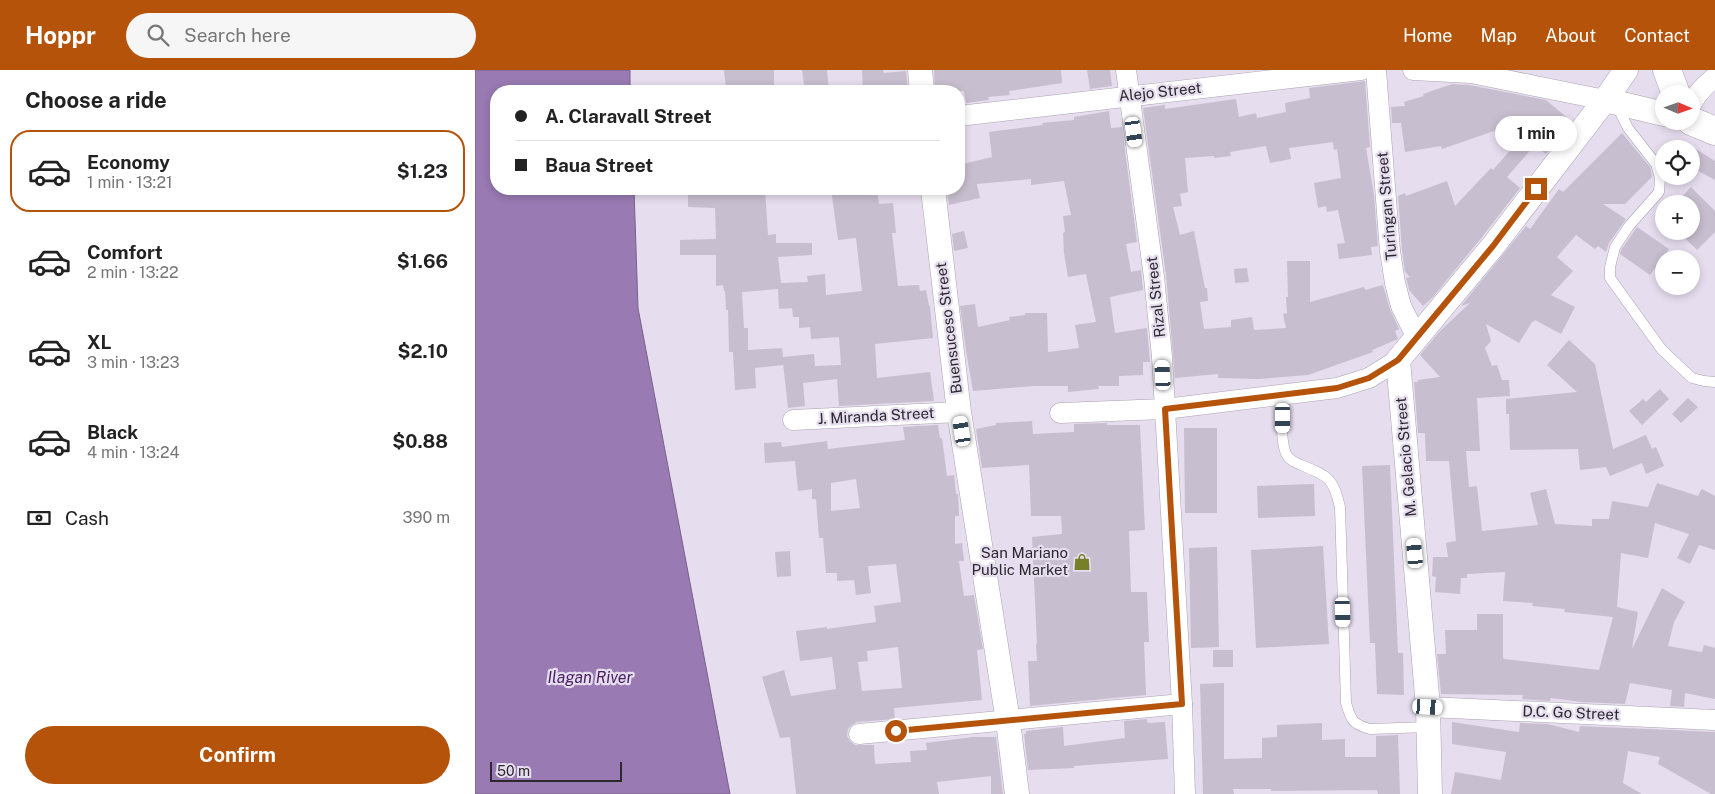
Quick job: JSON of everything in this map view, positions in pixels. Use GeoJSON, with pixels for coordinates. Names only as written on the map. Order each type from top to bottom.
{"type":"FeatureCollection","features":[{"type":"Feature","properties":{"kind":"main road"},"geometry":{"type":"LineString","coordinates":[[1667,70],[1673,85]]}},
{"type":"Feature","properties":{"kind":"main road"},"geometry":{"type":"LineString","coordinates":[[1700,125],[1715,131]]}},
{"type":"Feature","properties":{"kind":"street"},"geometry":{"type":"LineString","coordinates":[[920,70],[921,85]]}},
{"type":"Feature","properties":{"kind":"street","name":"Rizal Street"},"geometry":{"type":"LineString","coordinates":[[1126,70],[1154,277],[1162,357],[1182,704],[1185,794]]}},
{"type":"Feature","properties":{"kind":"street","name":"Alejo Street"},"geometry":{"type":"LineString","coordinates":[[965,115],[1361,70]]}},
{"type":"Feature","properties":{"kind":"street","name":"Turingan Street"},"geometry":{"type":"LineString","coordinates":[[1377,70],[1390,251],[1401,306],[1417,338]]}},
{"type":"Feature","properties":{"kind":"street"},"geometry":{"type":"LineString","coordinates":[[1413,70],[1471,73],[1655,112]]}},
{"type":"Feature","properties":{"kind":"street"},"geometry":{"type":"LineString","coordinates":[[1060,413],[1165,409],[1337,388],[1369,378],[1398,360],[1417,338],[1610,101],[1626,70]]}},
{"type":"Feature","properties":{"kind":"street"},"geometry":{"type":"LineString","coordinates":[[1700,91],[1715,78]]}},
{"type":"Feature","properties":{"kind":"street","name":"Buensuceso Street"},"geometry":{"type":"LineString","coordinates":[[934,195],[959,412],[1008,721],[1017,794]]}},
{"type":"Feature","properties":{"kind":"street","name":"M. Gelacio Street"},"geometry":{"type":"LineString","coordinates":[[1398,360],[1428,717],[1430,794]]}},
{"type":"Feature","properties":{"kind":"street","name":"J. Miranda Street"},"geometry":{"type":"LineString","coordinates":[[793,420],[959,412]]}},
{"type":"Feature","properties":{"kind":"street"},"geometry":{"type":"LineString","coordinates":[[859,734],[1182,704]]}},
{"type":"Feature","properties":{"kind":"street","name":"D.C. Go Street"},"geometry":{"type":"LineString","coordinates":[[1428,717],[1715,720]]}},
{"type":"Feature","properties":{"kind":"lane"},"geometry":{"type":"LineString","coordinates":[[1610,101],[1656,164],[1660,178],[1659,192],[1629,226],[1615,247],[1609,267],[1610,278],[1662,350],[1692,378],[1715,382]]}},
{"type":"Feature","properties":{"kind":"lane"},"geometry":{"type":"LineString","coordinates":[[1282,395],[1283,439],[1288,457],[1294,462],[1328,478],[1335,487],[1340,507],[1346,703],[1351,719],[1361,727],[1370,729],[1428,717]]}},
{"type":"Feature","properties":{"kind":"water","name":"Ilagan River"},"geometry":{"type":"Polygon","coordinates":[[[475,70],[630,70],[630,85],[490,85],[490,195],[634,195],[638,308],[730,794],[475,794],[475,70]]]}},
{"type":"Feature","properties":{"kind":"building"},"geometry":{"type":"Polygon","coordinates":[[[724,70],[774,70],[774,85],[726,85],[724,70]]]}},
{"type":"Feature","properties":{"kind":"building"},"geometry":{"type":"Polygon","coordinates":[[[802,70],[827,70],[828,85],[804,85],[802,70]]]}},
{"type":"Feature","properties":{"kind":"building"},"geometry":{"type":"Polygon","coordinates":[[[862,70],[883,70],[884,73],[906,71],[907,85],[863,85],[862,70]]]}},
{"type":"Feature","properties":{"kind":"building"},"geometry":{"type":"Polygon","coordinates":[[[934,70],[1061,70],[1062,83],[1009,91],[1010,95],[988,97],[989,100],[966,103],[965,85],[935,85],[934,70]]]}},
{"type":"Feature","properties":{"kind":"building"},"geometry":{"type":"Polygon","coordinates":[[[1087,70],[1110,70],[1112,86],[1090,89],[1087,70]]]}},
{"type":"Feature","properties":{"kind":"building"},"geometry":{"type":"Polygon","coordinates":[[[1365,81],[1370,147],[1366,148],[1374,195],[1378,246],[1371,247],[1372,255],[1339,259],[1337,244],[1345,243],[1338,210],[1327,212],[1326,206],[1318,208],[1314,183],[1341,178],[1337,149],[1334,150],[1333,142],[1289,148],[1291,159],[1270,163],[1266,146],[1230,152],[1231,156],[1185,158],[1188,192],[1180,194],[1182,206],[1173,207],[1180,235],[1194,231],[1205,288],[1207,288],[1208,301],[1200,302],[1204,329],[1231,327],[1231,320],[1252,317],[1254,330],[1286,328],[1283,314],[1287,313],[1287,261],[1310,261],[1310,302],[1364,287],[1365,290],[1383,285],[1390,309],[1399,329],[1395,331],[1398,339],[1372,350],[1373,352],[1308,375],[1259,379],[1218,378],[1218,374],[1175,378],[1166,275],[1143,108],[1165,105],[1165,109],[1236,99],[1239,117],[1256,113],[1257,118],[1286,112],[1285,103],[1310,98],[1309,88],[1365,81]]]}},
{"type":"Feature","properties":{"kind":"building"},"geometry":{"type":"Polygon","coordinates":[[[1452,84],[1469,85],[1546,100],[1571,121],[1546,154],[1535,145],[1507,177],[1520,188],[1433,297],[1423,306],[1409,290],[1406,278],[1410,277],[1405,272],[1398,196],[1405,193],[1406,196],[1447,181],[1455,206],[1491,168],[1493,170],[1512,148],[1494,131],[1442,149],[1441,146],[1405,152],[1401,123],[1392,123],[1391,107],[1405,106],[1404,102],[1452,84]]]}},
{"type":"Feature","properties":{"kind":"building"},"geometry":{"type":"Polygon","coordinates":[[[1109,111],[1111,128],[1122,127],[1137,242],[1126,244],[1131,272],[1141,270],[1143,290],[1110,297],[1115,333],[1147,328],[1150,362],[1143,362],[1143,375],[1119,376],[1119,386],[1098,386],[1099,389],[1068,392],[1068,386],[1035,386],[973,391],[960,306],[975,304],[978,327],[1010,320],[1009,317],[1025,315],[1025,313],[1047,313],[1048,352],[1079,348],[1075,325],[1096,322],[1086,274],[1068,277],[1064,253],[1063,233],[1065,232],[1063,216],[1071,215],[1064,181],[1031,185],[1031,179],[977,184],[980,198],[949,205],[948,195],[965,195],[965,164],[992,157],[989,132],[1043,125],[1042,123],[1074,120],[1074,117],[1109,111]]]}},
{"type":"Feature","properties":{"kind":"building"},"geometry":{"type":"Polygon","coordinates":[[[1622,133],[1650,167],[1652,177],[1625,204],[1603,204],[1626,219],[1609,243],[1606,252],[1598,246],[1595,249],[1576,235],[1557,257],[1573,271],[1551,295],[1575,307],[1561,334],[1535,320],[1519,343],[1486,324],[1491,341],[1485,348],[1492,366],[1497,365],[1502,380],[1509,380],[1510,396],[1477,398],[1480,451],[1466,451],[1469,487],[1477,486],[1482,531],[1538,525],[1530,493],[1546,489],[1555,524],[1592,526],[1592,519],[1609,519],[1612,501],[1648,507],[1657,483],[1698,496],[1702,489],[1715,496],[1715,550],[1699,545],[1690,564],[1677,558],[1689,534],[1655,523],[1648,558],[1621,553],[1617,607],[1638,612],[1632,649],[1662,588],[1685,602],[1674,622],[1668,646],[1702,652],[1704,645],[1715,648],[1715,699],[1685,693],[1684,707],[1670,706],[1672,690],[1630,683],[1625,704],[1551,698],[1550,701],[1522,699],[1523,695],[1441,694],[1437,654],[1446,654],[1445,630],[1477,630],[1477,614],[1503,614],[1504,659],[1599,670],[1613,617],[1564,612],[1565,609],[1532,606],[1533,603],[1503,601],[1505,572],[1467,574],[1467,578],[1461,578],[1460,594],[1435,592],[1436,577],[1432,576],[1433,557],[1448,557],[1446,543],[1456,541],[1449,461],[1426,461],[1425,433],[1418,433],[1414,382],[1440,377],[1420,355],[1440,331],[1470,303],[1461,306],[1526,226],[1530,229],[1559,189],[1563,192],[1622,133]]]}},
{"type":"Feature","properties":{"kind":"building"},"geometry":{"type":"Polygon","coordinates":[[[1700,152],[1715,161],[1715,180],[1700,172],[1700,152]]]}},
{"type":"Feature","properties":{"kind":"building"},"geometry":{"type":"Polygon","coordinates":[[[1691,187],[1699,195],[1683,195],[1691,187]]]}},
{"type":"Feature","properties":{"kind":"building"},"geometry":{"type":"Polygon","coordinates":[[[688,195],[765,195],[768,235],[776,234],[776,243],[812,243],[812,255],[778,257],[781,283],[808,282],[807,276],[825,274],[826,295],[862,291],[856,238],[838,240],[832,195],[878,195],[879,204],[893,203],[896,233],[892,233],[898,286],[919,285],[920,291],[926,290],[930,306],[933,338],[875,344],[877,378],[930,372],[934,401],[839,406],[837,379],[803,383],[805,406],[788,408],[783,363],[783,365],[755,368],[756,388],[735,390],[733,352],[729,352],[728,310],[726,310],[725,291],[723,285],[716,286],[716,255],[680,255],[680,240],[716,239],[715,208],[688,207],[688,195]],[[778,289],[742,292],[744,328],[748,328],[748,350],[782,348],[783,357],[814,354],[815,366],[841,365],[839,337],[811,339],[810,327],[799,328],[799,317],[793,317],[792,308],[779,309],[778,289]]]}},
{"type":"Feature","properties":{"kind":"building"},"geometry":{"type":"Polygon","coordinates":[[[1700,196],[1715,211],[1715,232],[1697,250],[1687,240],[1700,240],[1700,196]]]}},
{"type":"Feature","properties":{"kind":"building"},"geometry":{"type":"Polygon","coordinates":[[[1637,227],[1669,249],[1655,250],[1655,268],[1650,275],[1620,254],[1637,227]]]}},
{"type":"Feature","properties":{"kind":"building"},"geometry":{"type":"Polygon","coordinates":[[[964,231],[968,248],[954,251],[952,234],[964,231]]]}},
{"type":"Feature","properties":{"kind":"building"},"geometry":{"type":"Polygon","coordinates":[[[1247,268],[1249,282],[1235,283],[1234,269],[1247,268]]]}},
{"type":"Feature","properties":{"kind":"building"},"geometry":{"type":"Polygon","coordinates":[[[1569,340],[1595,364],[1613,449],[1646,435],[1652,449],[1656,447],[1664,466],[1646,474],[1642,463],[1610,476],[1606,467],[1580,470],[1578,449],[1510,450],[1509,414],[1506,414],[1506,399],[1577,392],[1547,365],[1569,340]]]}},
{"type":"Feature","properties":{"kind":"building"},"geometry":{"type":"Polygon","coordinates":[[[1660,389],[1669,399],[1642,425],[1629,411],[1643,399],[1646,402],[1660,389]]]}},
{"type":"Feature","properties":{"kind":"building"},"geometry":{"type":"Polygon","coordinates":[[[1688,398],[1698,407],[1681,423],[1672,414],[1688,398]]]}},
{"type":"Feature","properties":{"kind":"building","name":"San Mariano Public Market"},"geometry":{"type":"Polygon","coordinates":[[[1032,421],[1033,434],[1074,432],[1074,424],[1140,425],[1145,530],[1129,531],[1131,592],[1147,592],[1149,642],[1144,642],[1146,695],[1030,706],[1028,661],[1037,661],[1032,537],[1062,534],[1061,516],[1031,516],[1029,465],[982,468],[976,429],[996,425],[996,423],[1032,421]]]}},
{"type":"Feature","properties":{"kind":"building"},"geometry":{"type":"Polygon","coordinates":[[[938,425],[940,438],[942,438],[947,476],[954,475],[956,494],[958,494],[959,516],[955,516],[955,544],[962,543],[964,561],[959,561],[964,596],[974,595],[983,649],[977,650],[982,700],[894,708],[895,719],[857,722],[848,729],[847,736],[855,745],[874,745],[875,764],[911,762],[910,751],[927,750],[926,743],[973,737],[996,737],[1003,794],[991,794],[991,776],[937,782],[939,794],[796,794],[790,737],[780,738],[762,677],[784,670],[791,696],[836,689],[832,657],[800,661],[796,631],[876,622],[874,606],[901,602],[896,564],[868,566],[871,593],[856,595],[854,580],[837,581],[837,573],[826,573],[823,538],[819,538],[816,499],[812,499],[812,489],[798,491],[795,461],[765,463],[764,443],[781,442],[782,447],[827,441],[828,449],[905,440],[903,427],[938,425]],[[856,479],[831,483],[831,511],[860,508],[856,479]],[[898,647],[867,651],[868,661],[858,662],[862,691],[902,688],[898,647]]]}},
{"type":"Feature","properties":{"kind":"building"},"geometry":{"type":"Polygon","coordinates":[[[1184,428],[1217,428],[1217,513],[1185,513],[1184,428]]]}},
{"type":"Feature","properties":{"kind":"building"},"geometry":{"type":"Polygon","coordinates":[[[1390,465],[1398,653],[1403,653],[1404,695],[1377,694],[1375,643],[1370,643],[1362,466],[1390,465]]]}},
{"type":"Feature","properties":{"kind":"building"},"geometry":{"type":"Polygon","coordinates":[[[1314,484],[1315,516],[1258,518],[1257,486],[1314,484]]]}},
{"type":"Feature","properties":{"kind":"building"},"geometry":{"type":"Polygon","coordinates":[[[1323,546],[1329,644],[1256,648],[1251,550],[1323,546]]]}},
{"type":"Feature","properties":{"kind":"building"},"geometry":{"type":"Polygon","coordinates":[[[1217,547],[1219,647],[1191,648],[1189,548],[1217,547]]]}},
{"type":"Feature","properties":{"kind":"building"},"geometry":{"type":"Polygon","coordinates":[[[790,551],[791,576],[777,577],[775,552],[790,551]]]}},
{"type":"Feature","properties":{"kind":"building"},"geometry":{"type":"Polygon","coordinates":[[[1213,650],[1233,650],[1233,667],[1213,667],[1213,650]]]}},
{"type":"Feature","properties":{"kind":"building"},"geometry":{"type":"Polygon","coordinates":[[[1224,683],[1224,759],[1262,758],[1262,738],[1277,737],[1277,725],[1322,723],[1322,740],[1345,739],[1345,757],[1376,757],[1376,736],[1398,735],[1400,794],[1378,794],[1377,790],[1271,791],[1271,789],[1233,789],[1234,794],[1203,794],[1200,684],[1224,683]]]}},
{"type":"Feature","properties":{"kind":"building"},"geometry":{"type":"Polygon","coordinates":[[[1147,719],[1148,723],[1165,722],[1168,759],[1074,766],[1074,768],[1028,770],[1024,734],[1026,734],[1026,731],[1063,727],[1064,746],[1125,738],[1124,721],[1147,719]]]}},
{"type":"Feature","properties":{"kind":"building"},"geometry":{"type":"Polygon","coordinates":[[[1452,722],[1519,732],[1520,723],[1548,724],[1579,732],[1580,726],[1715,732],[1715,794],[1711,794],[1658,764],[1660,757],[1628,751],[1623,783],[1642,794],[1451,794],[1455,772],[1501,780],[1506,752],[1452,744],[1452,722]]]}},
{"type":"Feature","properties":{"kind":"place","name":"San Mariano Public Market"},"geometry":{"type":"Point","coordinates":[1082,562]}},
{"type":"Feature","properties":{"kind":"route"},"geometry":{"type":"LineString","coordinates":[[896,731],[1182,704],[1165,409],[1337,388],[1369,378],[1398,360],[1493,246],[1536,189]]}}]}
